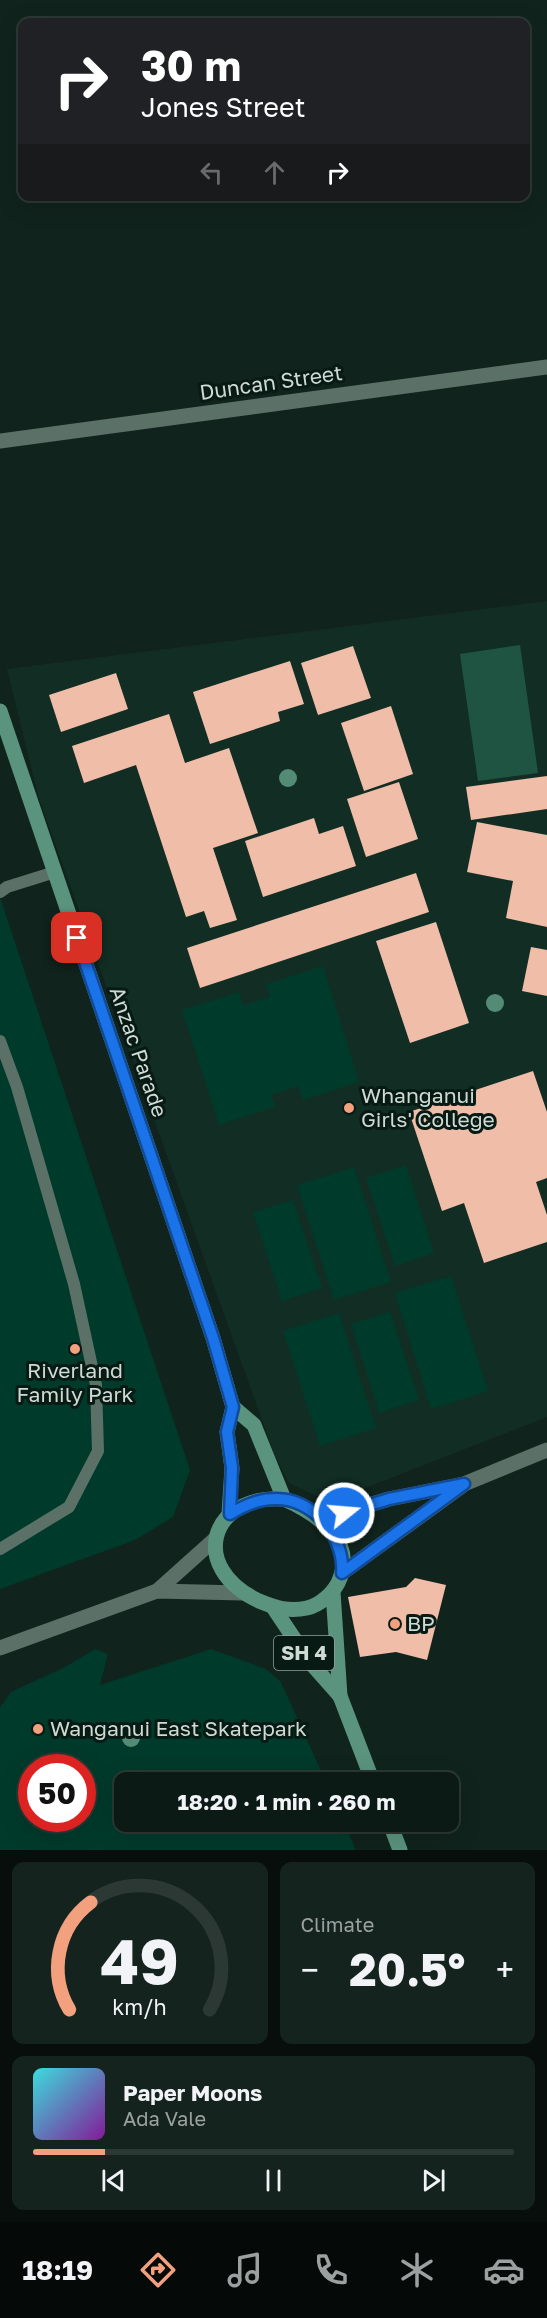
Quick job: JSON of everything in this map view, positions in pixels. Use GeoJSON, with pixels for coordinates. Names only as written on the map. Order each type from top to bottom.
{"type":"FeatureCollection","features":[{"type":"Feature","properties":{"kind":"main road","name":"Duncan Street"},"geometry":{"type":"LineString","coordinates":[[0,441],[547,367]]}},
{"type":"Feature","properties":{"kind":"main road","name":"Anzac Parade"},"geometry":{"type":"LineString","coordinates":[[0,711],[213,1338],[233,1407],[227,1432],[232,1468],[230,1514]]}},
{"type":"Feature","properties":{"kind":"main road"},"geometry":{"type":"LineString","coordinates":[[233,1407],[254,1425],[284,1499]]}},
{"type":"Feature","properties":{"kind":"main road"},"geometry":{"type":"LineString","coordinates":[[322,1519],[389,1499],[464,1484],[547,1450]]}},
{"type":"Feature","properties":{"kind":"main road"},"geometry":{"type":"LineString","coordinates":[[342,1573],[397,1536],[464,1484]]}},
{"type":"Feature","properties":{"kind":"main road"},"geometry":{"type":"LineString","coordinates":[[0,1648],[153,1592],[215,1539],[230,1514],[262,1500],[284,1499],[322,1519],[339,1544],[343,1557],[342,1573]]}},
{"type":"Feature","properties":{"kind":"main road","name":"SH 4"},"geometry":{"type":"LineString","coordinates":[[215,1539],[221,1570],[227,1581],[242,1593],[273,1607],[295,1611],[312,1607],[333,1592],[342,1573]]}},
{"type":"Feature","properties":{"kind":"main road"},"geometry":{"type":"LineString","coordinates":[[153,1592],[242,1593]]}},
{"type":"Feature","properties":{"kind":"main road","name":"SH 4"},"geometry":{"type":"LineString","coordinates":[[333,1592],[340,1696],[370,1772]]}},
{"type":"Feature","properties":{"kind":"main road","name":"SH 4"},"geometry":{"type":"LineString","coordinates":[[273,1607],[309,1661],[340,1696]]}},
{"type":"Feature","properties":{"kind":"main road"},"geometry":{"type":"LineString","coordinates":[[393,1832],[400,1850]]}},
{"type":"Feature","properties":{"kind":"lane"},"geometry":{"type":"LineString","coordinates":[[0,892],[7,886],[55,872]]}},
{"type":"Feature","properties":{"kind":"lane"},"geometry":{"type":"LineString","coordinates":[[0,1041],[16,1087],[74,1284],[96,1385],[98,1451],[69,1507],[0,1549]]}},
{"type":"Feature","properties":{"kind":"shaded area","name":"Whanganui Girls' College"},"geometry":{"type":"Polygon","coordinates":[[[547,601],[547,1417],[329,1502],[289,1483],[275,1456],[39,799],[7,669],[547,601]]]}},
{"type":"Feature","properties":{"kind":"shaded area"},"geometry":{"type":"Polygon","coordinates":[[[520,645],[538,773],[478,781],[460,654],[520,645]]]}},
{"type":"Feature","properties":{"kind":"shaded area","name":"Riverland Family Park"},"geometry":{"type":"Polygon","coordinates":[[[0,897],[190,1470],[173,1517],[135,1540],[0,1589],[0,897]]]}},
{"type":"Feature","properties":{"kind":"shaded area"},"geometry":{"type":"Polygon","coordinates":[[[323,966],[359,1082],[303,1100],[298,1086],[271,1095],[275,1107],[219,1125],[182,1010],[239,992],[243,1005],[270,997],[266,984],[323,966]]]}},
{"type":"Feature","properties":{"kind":"shaded area"},"geometry":{"type":"Polygon","coordinates":[[[406,1165],[434,1253],[395,1266],[366,1178],[406,1165]]]}},
{"type":"Feature","properties":{"kind":"shaded area"},"geometry":{"type":"Polygon","coordinates":[[[354,1167],[391,1282],[334,1300],[297,1185],[354,1167]]]}},
{"type":"Feature","properties":{"kind":"shaded area"},"geometry":{"type":"Polygon","coordinates":[[[293,1200],[322,1288],[282,1301],[253,1212],[293,1200]]]}},
{"type":"Feature","properties":{"kind":"shaded area"},"geometry":{"type":"Polygon","coordinates":[[[451,1276],[488,1391],[431,1409],[395,1293],[451,1276]]]}},
{"type":"Feature","properties":{"kind":"shaded area"},"geometry":{"type":"Polygon","coordinates":[[[390,1312],[419,1400],[379,1413],[351,1324],[390,1312]]]}},
{"type":"Feature","properties":{"kind":"shaded area"},"geometry":{"type":"Polygon","coordinates":[[[339,1313],[376,1428],[320,1446],[283,1331],[339,1313]]]}},
{"type":"Feature","properties":{"kind":"shaded area"},"geometry":{"type":"Polygon","coordinates":[[[95,1649],[108,1654],[100,1685],[211,1649],[266,1669],[281,1682],[322,1772],[114,1772],[114,1832],[348,1832],[356,1850],[0,1850],[0,1707],[11,1692],[65,1667],[95,1649]]]}},
{"type":"Feature","properties":{"kind":"building"},"geometry":{"type":"Polygon","coordinates":[[[353,646],[371,698],[318,715],[301,663],[353,646]]]}},
{"type":"Feature","properties":{"kind":"building"},"geometry":{"type":"Polygon","coordinates":[[[290,661],[304,704],[278,712],[280,721],[210,744],[193,692],[290,661]]]}},
{"type":"Feature","properties":{"kind":"building"},"geometry":{"type":"Polygon","coordinates":[[[116,673],[128,709],[61,732],[49,695],[116,673]]]}},
{"type":"Feature","properties":{"kind":"building"},"geometry":{"type":"Polygon","coordinates":[[[391,706],[413,774],[364,791],[341,723],[391,706]]]}},
{"type":"Feature","properties":{"kind":"building"},"geometry":{"type":"Polygon","coordinates":[[[169,714],[185,763],[229,748],[258,833],[213,848],[237,920],[210,928],[204,911],[186,917],[136,765],[84,783],[72,746],[169,714]]]}},
{"type":"Feature","properties":{"kind":"building"},"geometry":{"type":"Polygon","coordinates":[[[547,776],[547,809],[471,820],[466,787],[547,776]]]}},
{"type":"Feature","properties":{"kind":"building"},"geometry":{"type":"Polygon","coordinates":[[[399,782],[418,839],[366,857],[347,799],[399,782]]]}},
{"type":"Feature","properties":{"kind":"building"},"geometry":{"type":"Polygon","coordinates":[[[314,818],[319,834],[343,826],[356,866],[263,897],[245,841],[314,818]]]}},
{"type":"Feature","properties":{"kind":"building"},"geometry":{"type":"Polygon","coordinates":[[[477,822],[547,835],[547,927],[506,918],[513,881],[467,872],[477,822]]]}},
{"type":"Feature","properties":{"kind":"building"},"geometry":{"type":"Polygon","coordinates":[[[416,873],[429,912],[200,988],[187,948],[416,873]]]}},
{"type":"Feature","properties":{"kind":"building"},"geometry":{"type":"Polygon","coordinates":[[[436,922],[469,1023],[410,1043],[376,941],[436,922]]]}},
{"type":"Feature","properties":{"kind":"building"},"geometry":{"type":"Polygon","coordinates":[[[531,947],[547,950],[547,996],[522,991],[531,947]]]}},
{"type":"Feature","properties":{"kind":"building"},"geometry":{"type":"Polygon","coordinates":[[[533,1071],[547,1112],[547,1178],[536,1182],[547,1215],[547,1242],[484,1263],[464,1203],[442,1211],[409,1112],[533,1071]]]}},
{"type":"Feature","properties":{"kind":"building","name":"BP"},"geometry":{"type":"Polygon","coordinates":[[[415,1578],[446,1585],[427,1660],[396,1652],[360,1657],[348,1597],[406,1587],[415,1578]]]}},
{"type":"Feature","properties":{"kind":"place","name":"Whanganui Girls' College"},"geometry":{"type":"Point","coordinates":[349,1108]}},
{"type":"Feature","properties":{"kind":"place","name":"Riverland Family Park"},"geometry":{"type":"Point","coordinates":[75,1349]}},
{"type":"Feature","properties":{"kind":"place","name":"BP"},"geometry":{"type":"Point","coordinates":[395,1624]}},
{"type":"Feature","properties":{"kind":"place","name":"Wanganui East Skatepark"},"geometry":{"type":"Point","coordinates":[38,1729]}},
{"type":"Feature","properties":{"kind":"route"},"geometry":{"type":"LineString","coordinates":[[77,938],[213,1338],[233,1407],[227,1432],[232,1468],[230,1514],[245,1505],[275,1498],[284,1499],[304,1508],[322,1519],[332,1531],[343,1557],[342,1573],[368,1557],[464,1484],[389,1499],[344,1513]]}}]}
